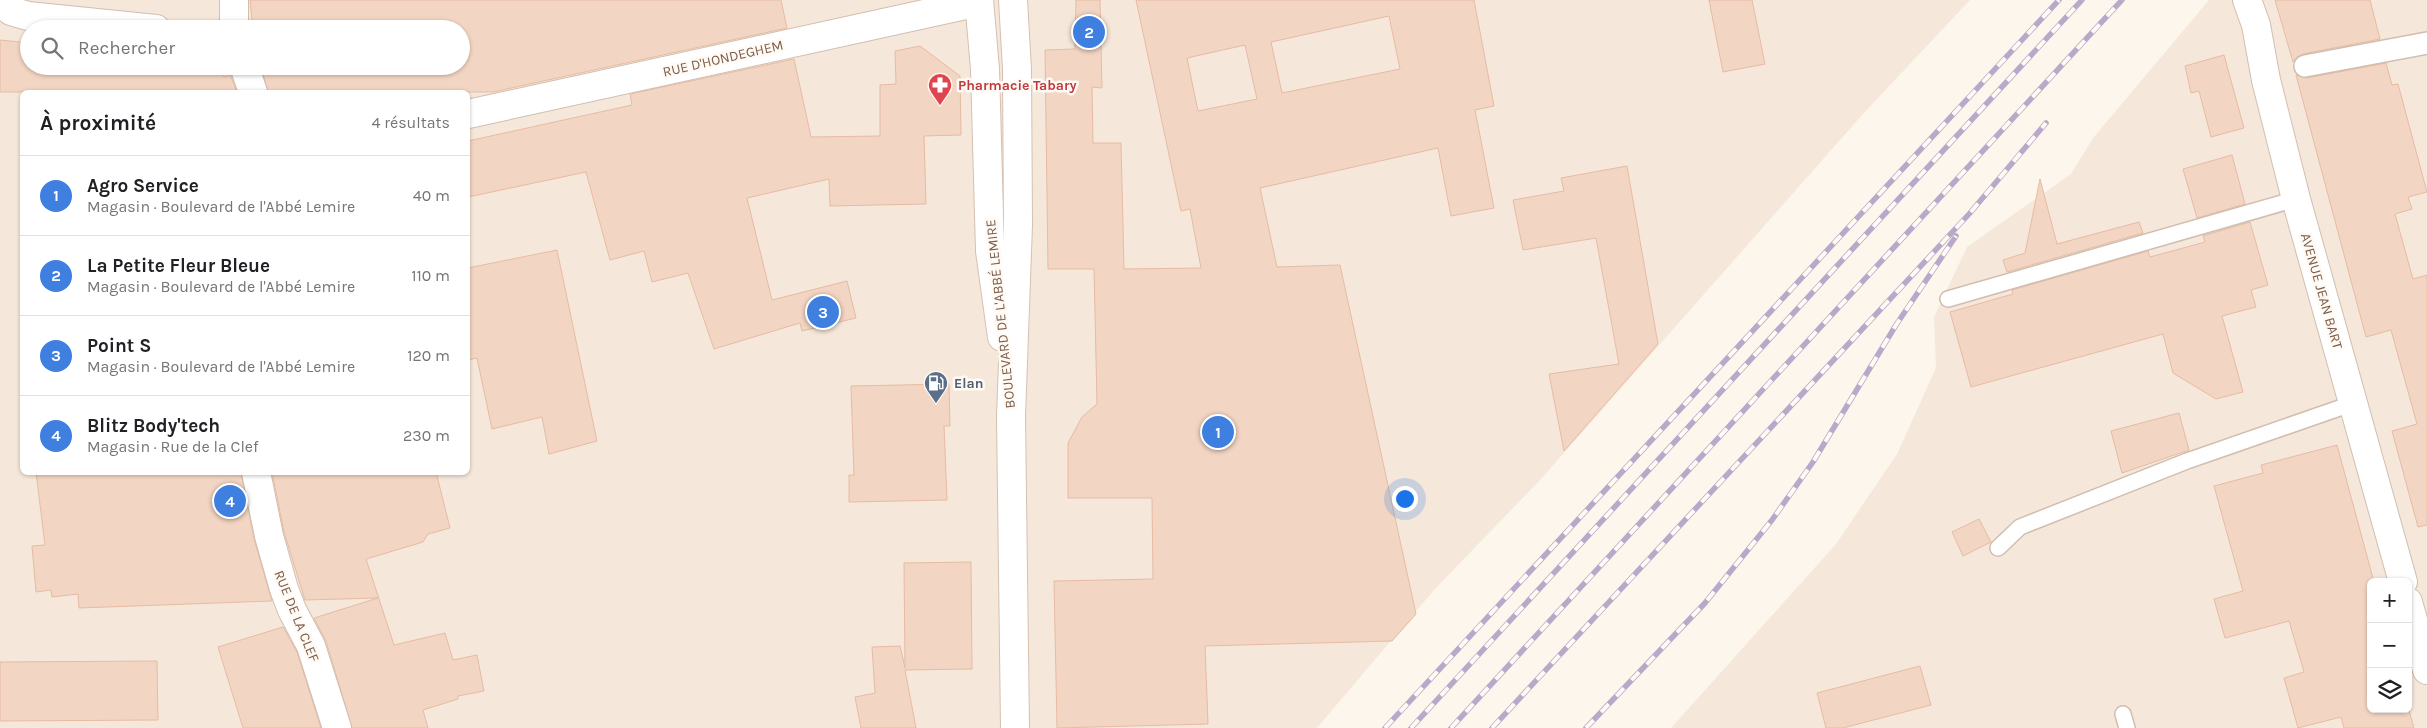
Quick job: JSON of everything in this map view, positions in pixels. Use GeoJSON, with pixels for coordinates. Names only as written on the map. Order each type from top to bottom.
{"type":"FeatureCollection","features":[{"type":"Feature","properties":{"kind":"street"},"geometry":{"type":"LineString","coordinates":[[234,0],[234,20]]}},
{"type":"Feature","properties":{"kind":"street","name":"BOULEVARD DE L'ABBÉ LEMIRE"},"geometry":{"type":"LineString","coordinates":[[1013,0],[1017,69],[1018,225],[1011,417],[1015,728]]}},
{"type":"Feature","properties":{"kind":"street","name":"AVENUE JEAN BART"},"geometry":{"type":"LineString","coordinates":[[2247,0],[2256,25],[2268,90],[2296,199],[2402,578]]}},
{"type":"Feature","properties":{"kind":"street","name":"BOULEVARD DE L'ABBÉ LEMIRE"},"geometry":{"type":"LineString","coordinates":[[979,1],[985,69],[990,251],[1011,417]]}},
{"type":"Feature","properties":{"kind":"street","name":"RUE D'HONDEGHEM"},"geometry":{"type":"LineString","coordinates":[[470,114],[979,1]]}},
{"type":"Feature","properties":{"kind":"street"},"geometry":{"type":"LineString","coordinates":[[0,3],[11,11],[28,16],[67,20]]}},
{"type":"Feature","properties":{"kind":"street"},"geometry":{"type":"LineString","coordinates":[[2305,66],[2427,43]]}},
{"type":"Feature","properties":{"kind":"street"},"geometry":{"type":"LineString","coordinates":[[247,75],[252,90]]}},
{"type":"Feature","properties":{"kind":"street","name":"RUE DE LA CLEF"},"geometry":{"type":"LineString","coordinates":[[257,475],[284,589],[292,610],[311,646],[337,728]]}},
{"type":"Feature","properties":{"kind":"street"},"geometry":{"type":"LineString","coordinates":[[2412,616],[2427,670]]}},
{"type":"Feature","properties":{"kind":"lane"},"geometry":{"type":"LineString","coordinates":[[1948,299],[2296,199]]}},
{"type":"Feature","properties":{"kind":"lane"},"geometry":{"type":"LineString","coordinates":[[1998,548],[2020,527],[2187,461],[2354,403]]}},
{"type":"Feature","properties":{"kind":"shaded area"},"geometry":{"type":"Polygon","coordinates":[[[0,0],[1970,0],[1863,114],[1541,479],[1434,590],[1317,728],[0,728],[0,0]]]}},
{"type":"Feature","properties":{"kind":"shaded area"},"geometry":{"type":"Polygon","coordinates":[[[2209,0],[2427,0],[2427,728],[1671,728],[1836,544],[1897,454],[1936,368],[1934,317],[1967,247],[2071,174],[2093,138],[2209,0]]]}},
{"type":"Feature","properties":{"kind":"building"},"geometry":{"type":"Polygon","coordinates":[[[250,0],[781,0],[787,28],[493,92],[470,92],[470,90],[267,90],[263,75],[470,75],[470,20],[252,20],[250,0]]]}},
{"type":"Feature","properties":{"kind":"building"},"geometry":{"type":"Polygon","coordinates":[[[1076,0],[1100,0],[1102,88],[1092,87],[1093,143],[1121,143],[1124,269],[1201,268],[1190,209],[1181,211],[1136,0],[1474,0],[1494,106],[1475,110],[1494,208],[1451,216],[1438,148],[1260,188],[1277,267],[1340,265],[1416,614],[1392,641],[1205,646],[1208,724],[1057,728],[1054,581],[1153,579],[1152,498],[1068,498],[1068,443],[1082,417],[1097,404],[1094,269],[1048,269],[1045,50],[1075,49],[1076,0]],[[1389,16],[1271,42],[1282,93],[1400,69],[1389,16]],[[1245,45],[1187,58],[1198,111],[1257,99],[1245,45]]]}},
{"type":"Feature","properties":{"kind":"building"},"geometry":{"type":"Polygon","coordinates":[[[1709,0],[1752,0],[1765,64],[1723,72],[1709,0]]]}},
{"type":"Feature","properties":{"kind":"building"},"geometry":{"type":"Polygon","coordinates":[[[2275,0],[2370,0],[2380,39],[2303,54],[2293,62],[2275,0]]]}},
{"type":"Feature","properties":{"kind":"building"},"geometry":{"type":"Polygon","coordinates":[[[0,40],[20,42],[20,75],[222,75],[225,77],[230,75],[236,90],[20,90],[20,92],[0,92],[0,40]]]}},
{"type":"Feature","properties":{"kind":"building"},"geometry":{"type":"Polygon","coordinates":[[[920,46],[960,76],[961,135],[924,136],[926,204],[830,206],[829,179],[747,198],[772,300],[847,281],[856,318],[802,331],[800,323],[714,349],[688,273],[652,282],[644,251],[610,260],[586,172],[470,197],[470,141],[632,105],[630,94],[794,59],[811,137],[880,136],[880,85],[896,84],[895,51],[920,46]]]}},
{"type":"Feature","properties":{"kind":"building"},"geometry":{"type":"Polygon","coordinates":[[[2224,55],[2244,128],[2211,137],[2199,91],[2191,93],[2185,66],[2224,55]]]}},
{"type":"Feature","properties":{"kind":"building"},"geometry":{"type":"Polygon","coordinates":[[[2386,63],[2392,85],[2398,84],[2427,192],[2408,197],[2412,209],[2395,214],[2413,279],[2427,275],[2427,525],[2418,527],[2392,431],[2417,424],[2391,330],[2366,337],[2296,75],[2307,78],[2386,63]]]}},
{"type":"Feature","properties":{"kind":"building"},"geometry":{"type":"Polygon","coordinates":[[[2232,155],[2245,204],[2197,218],[2183,169],[2232,155]]]}},
{"type":"Feature","properties":{"kind":"building"},"geometry":{"type":"Polygon","coordinates":[[[1627,166],[1658,344],[1564,451],[1549,374],[1619,364],[1596,238],[1523,250],[1513,200],[1564,191],[1561,178],[1627,166]]]}},
{"type":"Feature","properties":{"kind":"building"},"geometry":{"type":"Polygon","coordinates":[[[2040,179],[2057,244],[2139,222],[2143,233],[2007,272],[2003,260],[2025,253],[2040,179]]]}},
{"type":"Feature","properties":{"kind":"building"},"geometry":{"type":"Polygon","coordinates":[[[2250,222],[2268,285],[2251,290],[2256,307],[2222,316],[2243,392],[2216,399],[2173,373],[2163,334],[1971,387],[1950,312],[2013,294],[2012,290],[2148,251],[2150,257],[2205,242],[2203,236],[2250,222]]]}},
{"type":"Feature","properties":{"kind":"building"},"geometry":{"type":"Polygon","coordinates":[[[557,250],[597,441],[549,454],[542,417],[492,429],[477,358],[470,360],[470,268],[557,250]]]}},
{"type":"Feature","properties":{"kind":"building"},"geometry":{"type":"Polygon","coordinates":[[[949,384],[950,426],[944,426],[947,500],[849,502],[849,475],[854,475],[851,386],[949,384]]]}},
{"type":"Feature","properties":{"kind":"building"},"geometry":{"type":"Polygon","coordinates":[[[2179,413],[2189,450],[2122,473],[2111,431],[2179,413]]]}},
{"type":"Feature","properties":{"kind":"building"},"geometry":{"type":"Polygon","coordinates":[[[2337,445],[2373,578],[2367,578],[2367,713],[2410,713],[2414,728],[2344,728],[2341,717],[2298,728],[2284,678],[2304,672],[2289,621],[2225,638],[2214,599],[2243,591],[2214,486],[2263,473],[2261,465],[2337,445]]]}},
{"type":"Feature","properties":{"kind":"building"},"geometry":{"type":"Polygon","coordinates":[[[36,475],[242,475],[254,539],[272,601],[79,608],[78,594],[52,597],[51,590],[36,592],[32,546],[45,545],[36,475]]]}},
{"type":"Feature","properties":{"kind":"building"},"geometry":{"type":"Polygon","coordinates":[[[273,475],[437,475],[450,528],[428,534],[423,542],[366,559],[394,645],[445,633],[453,660],[477,655],[484,691],[458,696],[458,699],[423,710],[428,728],[352,728],[326,641],[314,618],[378,598],[305,600],[284,532],[273,475]]]}},
{"type":"Feature","properties":{"kind":"building"},"geometry":{"type":"Polygon","coordinates":[[[1979,519],[1991,542],[1963,556],[1952,532],[1979,519]]]}},
{"type":"Feature","properties":{"kind":"building"},"geometry":{"type":"Polygon","coordinates":[[[971,562],[972,669],[905,670],[916,728],[861,728],[855,697],[875,693],[872,647],[900,646],[905,668],[904,563],[971,562]]]}},
{"type":"Feature","properties":{"kind":"building"},"geometry":{"type":"Polygon","coordinates":[[[283,627],[297,652],[321,728],[243,728],[218,647],[283,627]]]}},
{"type":"Feature","properties":{"kind":"building"},"geometry":{"type":"Polygon","coordinates":[[[157,661],[158,720],[0,721],[0,662],[157,661]]]}},
{"type":"Feature","properties":{"kind":"building"},"geometry":{"type":"Polygon","coordinates":[[[1920,666],[1931,705],[1843,728],[1826,728],[1817,693],[1920,666]]]}},
{"type":"Feature","properties":{"kind":"railway"},"geometry":{"type":"LineString","coordinates":[[1385,728],[2059,0]]}},
{"type":"Feature","properties":{"kind":"railway"},"geometry":{"type":"LineString","coordinates":[[1411,728],[2082,0]]}},
{"type":"Feature","properties":{"kind":"railway"},"geometry":{"type":"LineString","coordinates":[[1451,728],[2122,0]]}},
{"type":"Feature","properties":{"kind":"railway"},"geometry":{"type":"LineString","coordinates":[[1492,728],[1970,213],[2046,123]]}},
{"type":"Feature","properties":{"kind":"railway"},"geometry":{"type":"LineString","coordinates":[[1586,728],[1705,603],[1772,520],[1813,462],[1896,325],[1956,236]]}},
{"type":"Feature","properties":{"kind":"place","name":"La Petite Fleur Bleue"},"geometry":{"type":"Point","coordinates":[1089,32]}},
{"type":"Feature","properties":{"kind":"place","name":"Pharmacie Tabary"},"geometry":{"type":"Point","coordinates":[940,106]}},
{"type":"Feature","properties":{"kind":"place","name":"Point S"},"geometry":{"type":"Point","coordinates":[823,312]}},
{"type":"Feature","properties":{"kind":"place","name":"Elan"},"geometry":{"type":"Point","coordinates":[936,404]}},
{"type":"Feature","properties":{"kind":"place","name":"Agro Service"},"geometry":{"type":"Point","coordinates":[1218,432]}},
{"type":"Feature","properties":{"kind":"place","name":"Blitz Body'tech"},"geometry":{"type":"Point","coordinates":[230,501]}}]}
